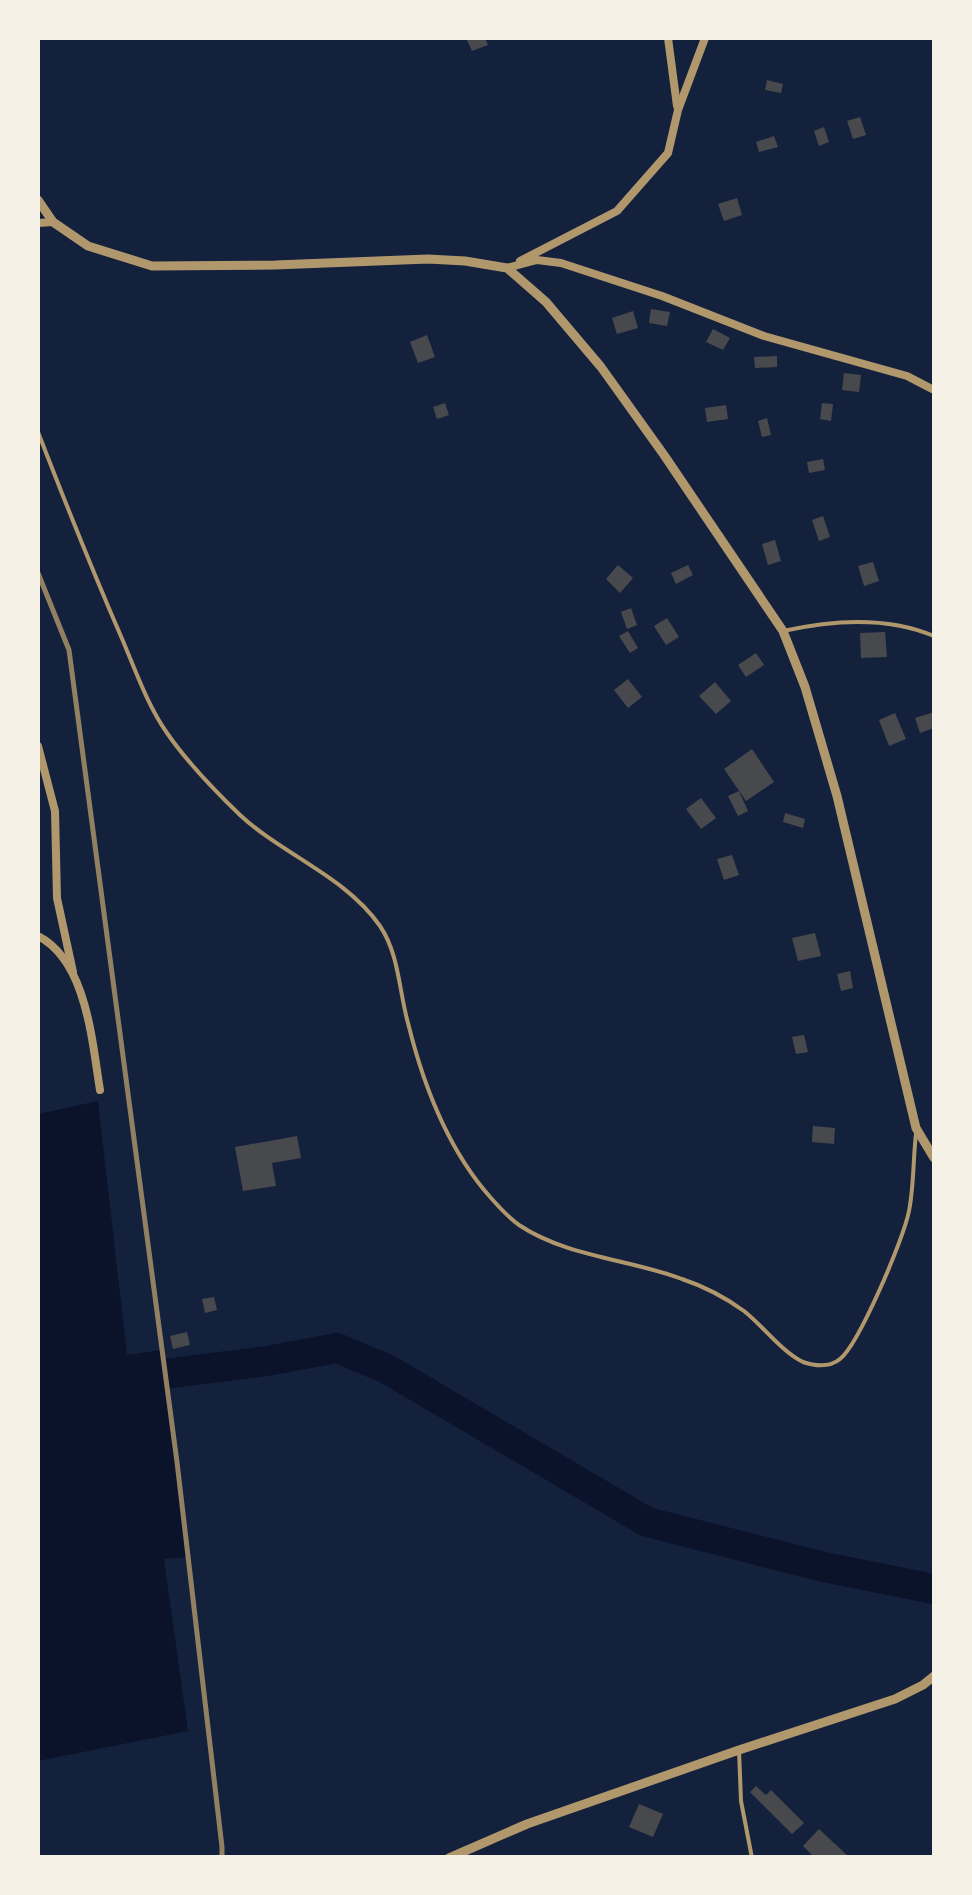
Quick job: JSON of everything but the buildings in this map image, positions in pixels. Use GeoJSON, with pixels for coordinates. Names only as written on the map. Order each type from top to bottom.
{"type":"FeatureCollection","features":[{"type":"Feature","properties":{"kind":"street"},"geometry":{"type":"LineString","coordinates":[[668,38],[678,110]]}},
{"type":"Feature","properties":{"kind":"street"},"geometry":{"type":"LineString","coordinates":[[507,268],[616,211],[668,154],[678,110],[705,38]]}},
{"type":"Feature","properties":{"kind":"street"},"geometry":{"type":"LineString","coordinates":[[38,200],[53,222],[88,246],[152,266],[275,266],[428,259],[464,260],[507,268],[537,260],[561,263],[662,296],[764,336],[907,376],[934,390]]}},
{"type":"Feature","properties":{"kind":"street"},"geometry":{"type":"LineString","coordinates":[[38,223],[53,222]]}},
{"type":"Feature","properties":{"kind":"street"},"geometry":{"type":"LineString","coordinates":[[507,268],[546,302],[600,368],[783,631],[806,687],[836,796],[916,1128],[934,1158]]}},
{"type":"Feature","properties":{"kind":"street"},"geometry":{"type":"LineString","coordinates":[[38,746],[55,811],[58,898],[73,972],[92,1036],[100,1090]]}},
{"type":"Feature","properties":{"kind":"street"},"geometry":{"type":"LineString","coordinates":[[38,936],[73,972]]}},
{"type":"Feature","properties":{"kind":"street"},"geometry":{"type":"LineString","coordinates":[[449,1858],[528,1824],[895,1699],[934,1676]]}},
{"type":"Feature","properties":{"kind":"lane"},"geometry":{"type":"LineString","coordinates":[[38,432],[84,553],[165,731],[242,817],[328,878],[361,904],[378,924],[388,939],[421,1071],[442,1120],[488,1195],[516,1223],[542,1238],[680,1278],[722,1297],[799,1360],[829,1365],[848,1350],[900,1239],[909,1211],[916,1128]]}},
{"type":"Feature","properties":{"kind":"lane"},"geometry":{"type":"LineString","coordinates":[[783,631],[822,624],[886,622],[934,636]]}},
{"type":"Feature","properties":{"kind":"lane"},"geometry":{"type":"LineString","coordinates":[[738,1750],[741,1801],[752,1858]]}},
{"type":"Feature","properties":{"kind":"water"},"geometry":{"type":"Polygon","coordinates":[[[98,1101],[127,1355],[161,1350],[189,1557],[164,1559],[188,1731],[38,1761],[38,1114],[98,1101]]]}},
{"type":"Feature","properties":{"kind":"waterway"},"geometry":{"type":"LineString","coordinates":[[125,1386],[164,1374],[337,1348],[387,1369],[647,1522],[824,1567],[934,1589]]}},
{"type":"Feature","properties":{"kind":"railway"},"geometry":{"type":"LineString","coordinates":[[38,573],[69,650],[177,1462],[222,1858]]}}]}
